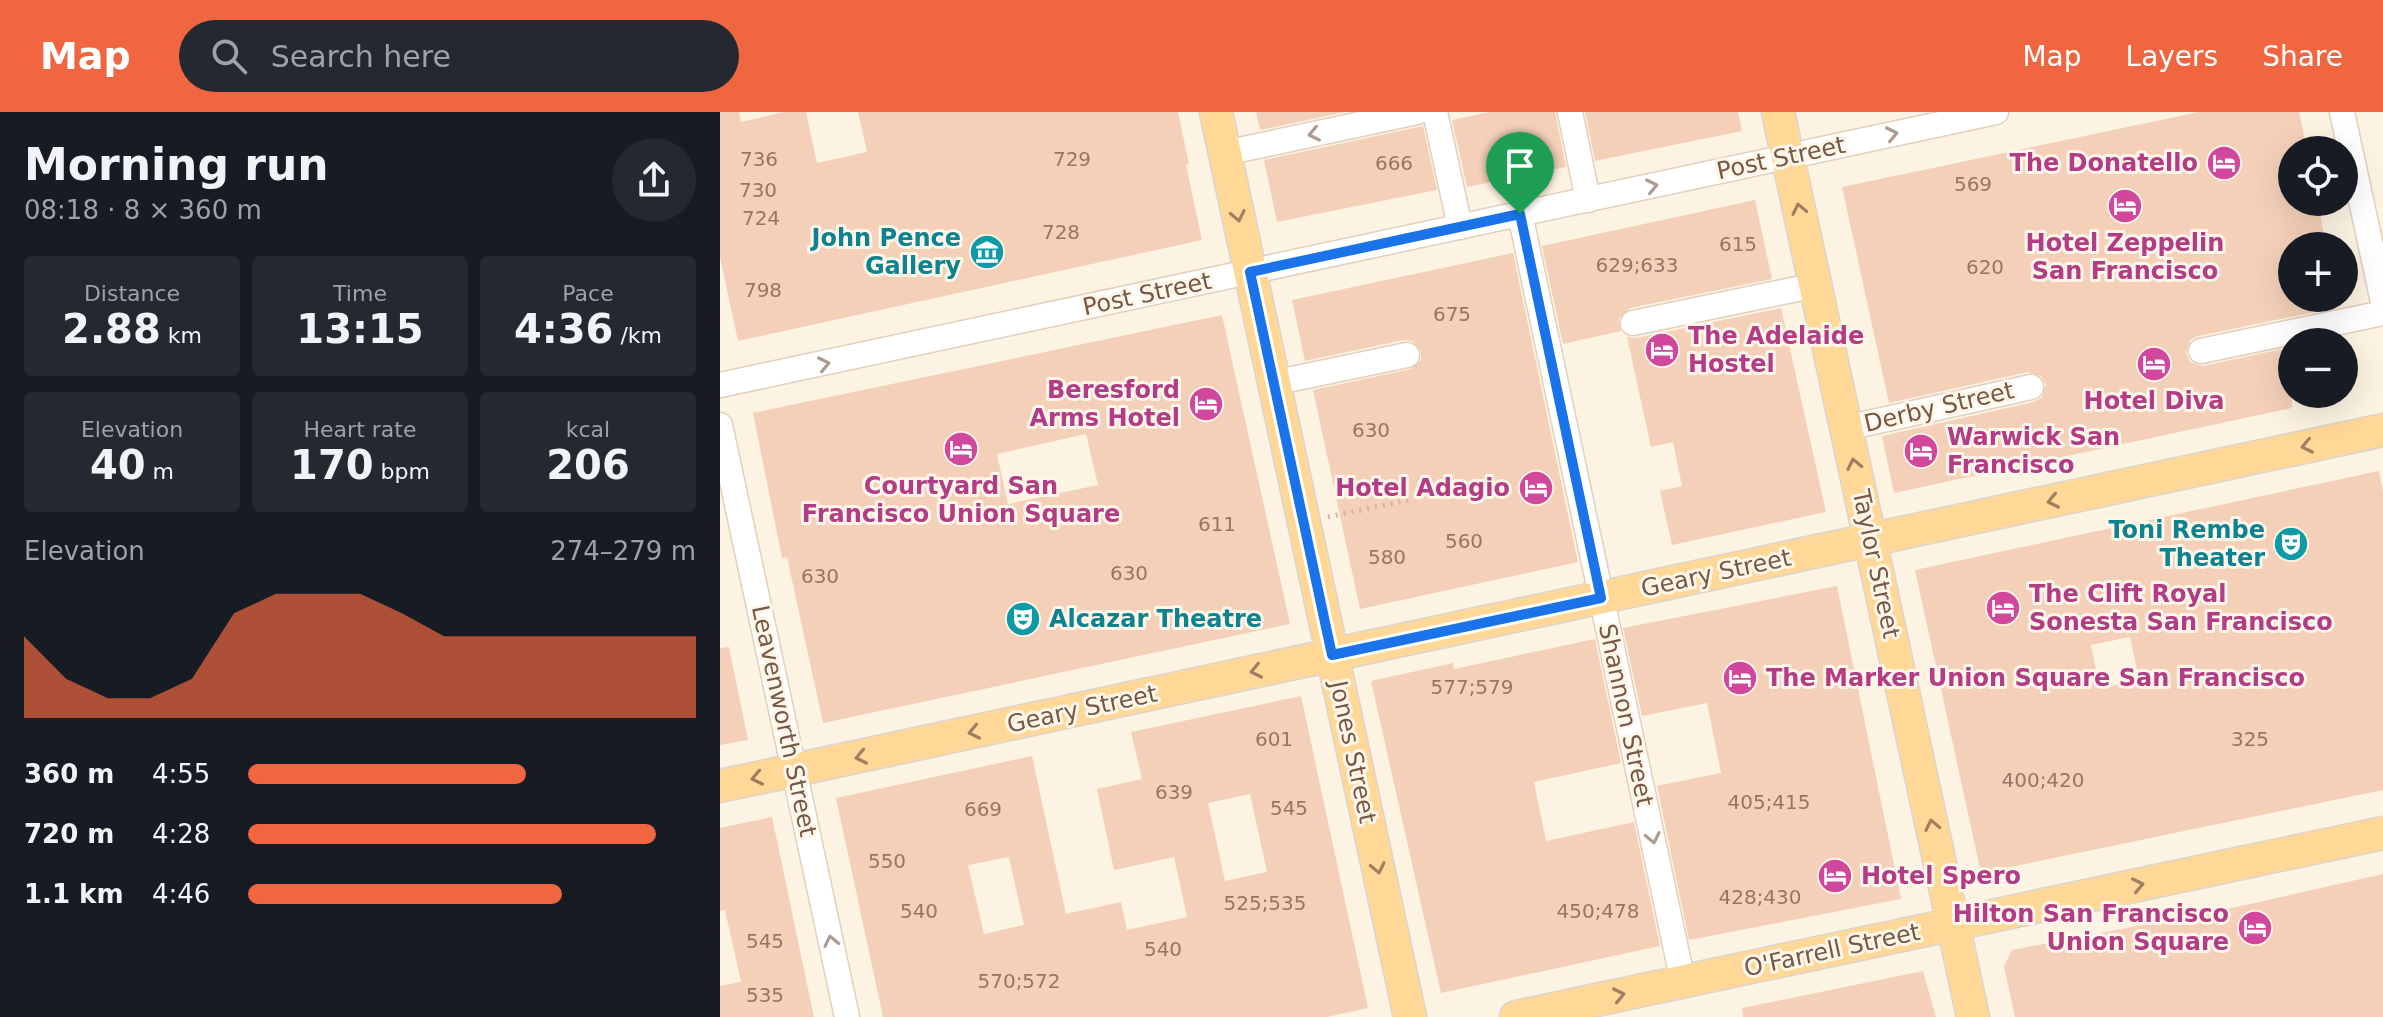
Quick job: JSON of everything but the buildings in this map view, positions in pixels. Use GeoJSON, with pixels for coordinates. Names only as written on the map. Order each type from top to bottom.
{"type":"FeatureCollection","features":[{"type":"Feature","properties":{"kind":"main road","name":"Jones Street"},"geometry":{"type":"LineString","coordinates":[[1216,112],[1410,1017]]}},
{"type":"Feature","properties":{"kind":"main road","name":"Taylor Street"},"geometry":{"type":"LineString","coordinates":[[1778,112],[1973,1017]]}},
{"type":"Feature","properties":{"kind":"main road","name":"Geary Street"},"geometry":{"type":"LineString","coordinates":[[720,786],[2383,430]]}},
{"type":"Feature","properties":{"kind":"main road","name":"O'Farrell Street"},"geometry":{"type":"LineString","coordinates":[[1516,1017],[2383,833]]}},
{"type":"Feature","properties":{"kind":"street"},"geometry":{"type":"LineString","coordinates":[[1225,153],[1417,112]]}},
{"type":"Feature","properties":{"kind":"street"},"geometry":{"type":"LineString","coordinates":[[1435,112],[1460,227]]}},
{"type":"Feature","properties":{"kind":"street"},"geometry":{"type":"LineString","coordinates":[[1570,112],[1588,200]]}},
{"type":"Feature","properties":{"kind":"street","name":"Post Street"},"geometry":{"type":"LineString","coordinates":[[720,385],[1996,112]]}},
{"type":"Feature","properties":{"kind":"street"},"geometry":{"type":"LineString","coordinates":[[2342,112],[2383,302]]}},
{"type":"Feature","properties":{"kind":"street","name":"Shannon Street"},"geometry":{"type":"LineString","coordinates":[[1520,214],[1683,982]]}},
{"type":"Feature","properties":{"kind":"street"},"geometry":{"type":"LineString","coordinates":[[1633,323],[1816,285]]}},
{"type":"Feature","properties":{"kind":"street"},"geometry":{"type":"LineString","coordinates":[[2201,351],[2383,313]]}},
{"type":"Feature","properties":{"kind":"street"},"geometry":{"type":"LineString","coordinates":[[1273,383],[1407,355]]}},
{"type":"Feature","properties":{"kind":"street","name":"Derby Street"},"geometry":{"type":"LineString","coordinates":[[1846,428],[2031,387]]}},
{"type":"Feature","properties":{"kind":"street","name":"Leavenworth Street"},"geometry":{"type":"LineString","coordinates":[[720,425],[847,1017]]}},
{"type":"Feature","properties":{"kind":"path"},"geometry":{"type":"LineString","coordinates":[[1304,523],[1413,499]]}},
{"type":"Feature","properties":{"kind":"place","name":"The Donatello"},"geometry":{"type":"Point","coordinates":[2224,163]}},
{"type":"Feature","properties":{"kind":"place","name":"Hotel Zeppelin San Francisco"},"geometry":{"type":"Point","coordinates":[2125,206]}},
{"type":"Feature","properties":{"kind":"place","name":"John Pence Gallery"},"geometry":{"type":"Point","coordinates":[987,252]}},
{"type":"Feature","properties":{"kind":"place","name":"The Adelaide Hostel"},"geometry":{"type":"Point","coordinates":[1662,350]}},
{"type":"Feature","properties":{"kind":"place","name":"Hotel Diva"},"geometry":{"type":"Point","coordinates":[2154,364]}},
{"type":"Feature","properties":{"kind":"place","name":"Beresford Arms Hotel"},"geometry":{"type":"Point","coordinates":[1206,404]}},
{"type":"Feature","properties":{"kind":"place","name":"Courtyard San Francisco Union Square"},"geometry":{"type":"Point","coordinates":[961,449]}},
{"type":"Feature","properties":{"kind":"place","name":"Warwick San Francisco"},"geometry":{"type":"Point","coordinates":[1921,451]}},
{"type":"Feature","properties":{"kind":"place","name":"Hotel Adagio"},"geometry":{"type":"Point","coordinates":[1536,488]}},
{"type":"Feature","properties":{"kind":"place","name":"Toni Rembe Theater"},"geometry":{"type":"Point","coordinates":[2291,544]}},
{"type":"Feature","properties":{"kind":"place","name":"The Clift Royal Sonesta San Francisco"},"geometry":{"type":"Point","coordinates":[2003,608]}},
{"type":"Feature","properties":{"kind":"place","name":"Alcazar Theatre"},"geometry":{"type":"Point","coordinates":[1023,619]}},
{"type":"Feature","properties":{"kind":"place","name":"The Marker Union Square San Francisco"},"geometry":{"type":"Point","coordinates":[1740,678]}},
{"type":"Feature","properties":{"kind":"place","name":"Hotel Spero"},"geometry":{"type":"Point","coordinates":[1835,876]}},
{"type":"Feature","properties":{"kind":"place","name":"Hilton San Francisco Union Square"},"geometry":{"type":"Point","coordinates":[2255,928]}},
{"type":"Feature","properties":{"kind":"route"},"geometry":{"type":"LineString","coordinates":[[1520,214],[1601,598],[1332,655],[1250,272],[1520,214]]}}]}
